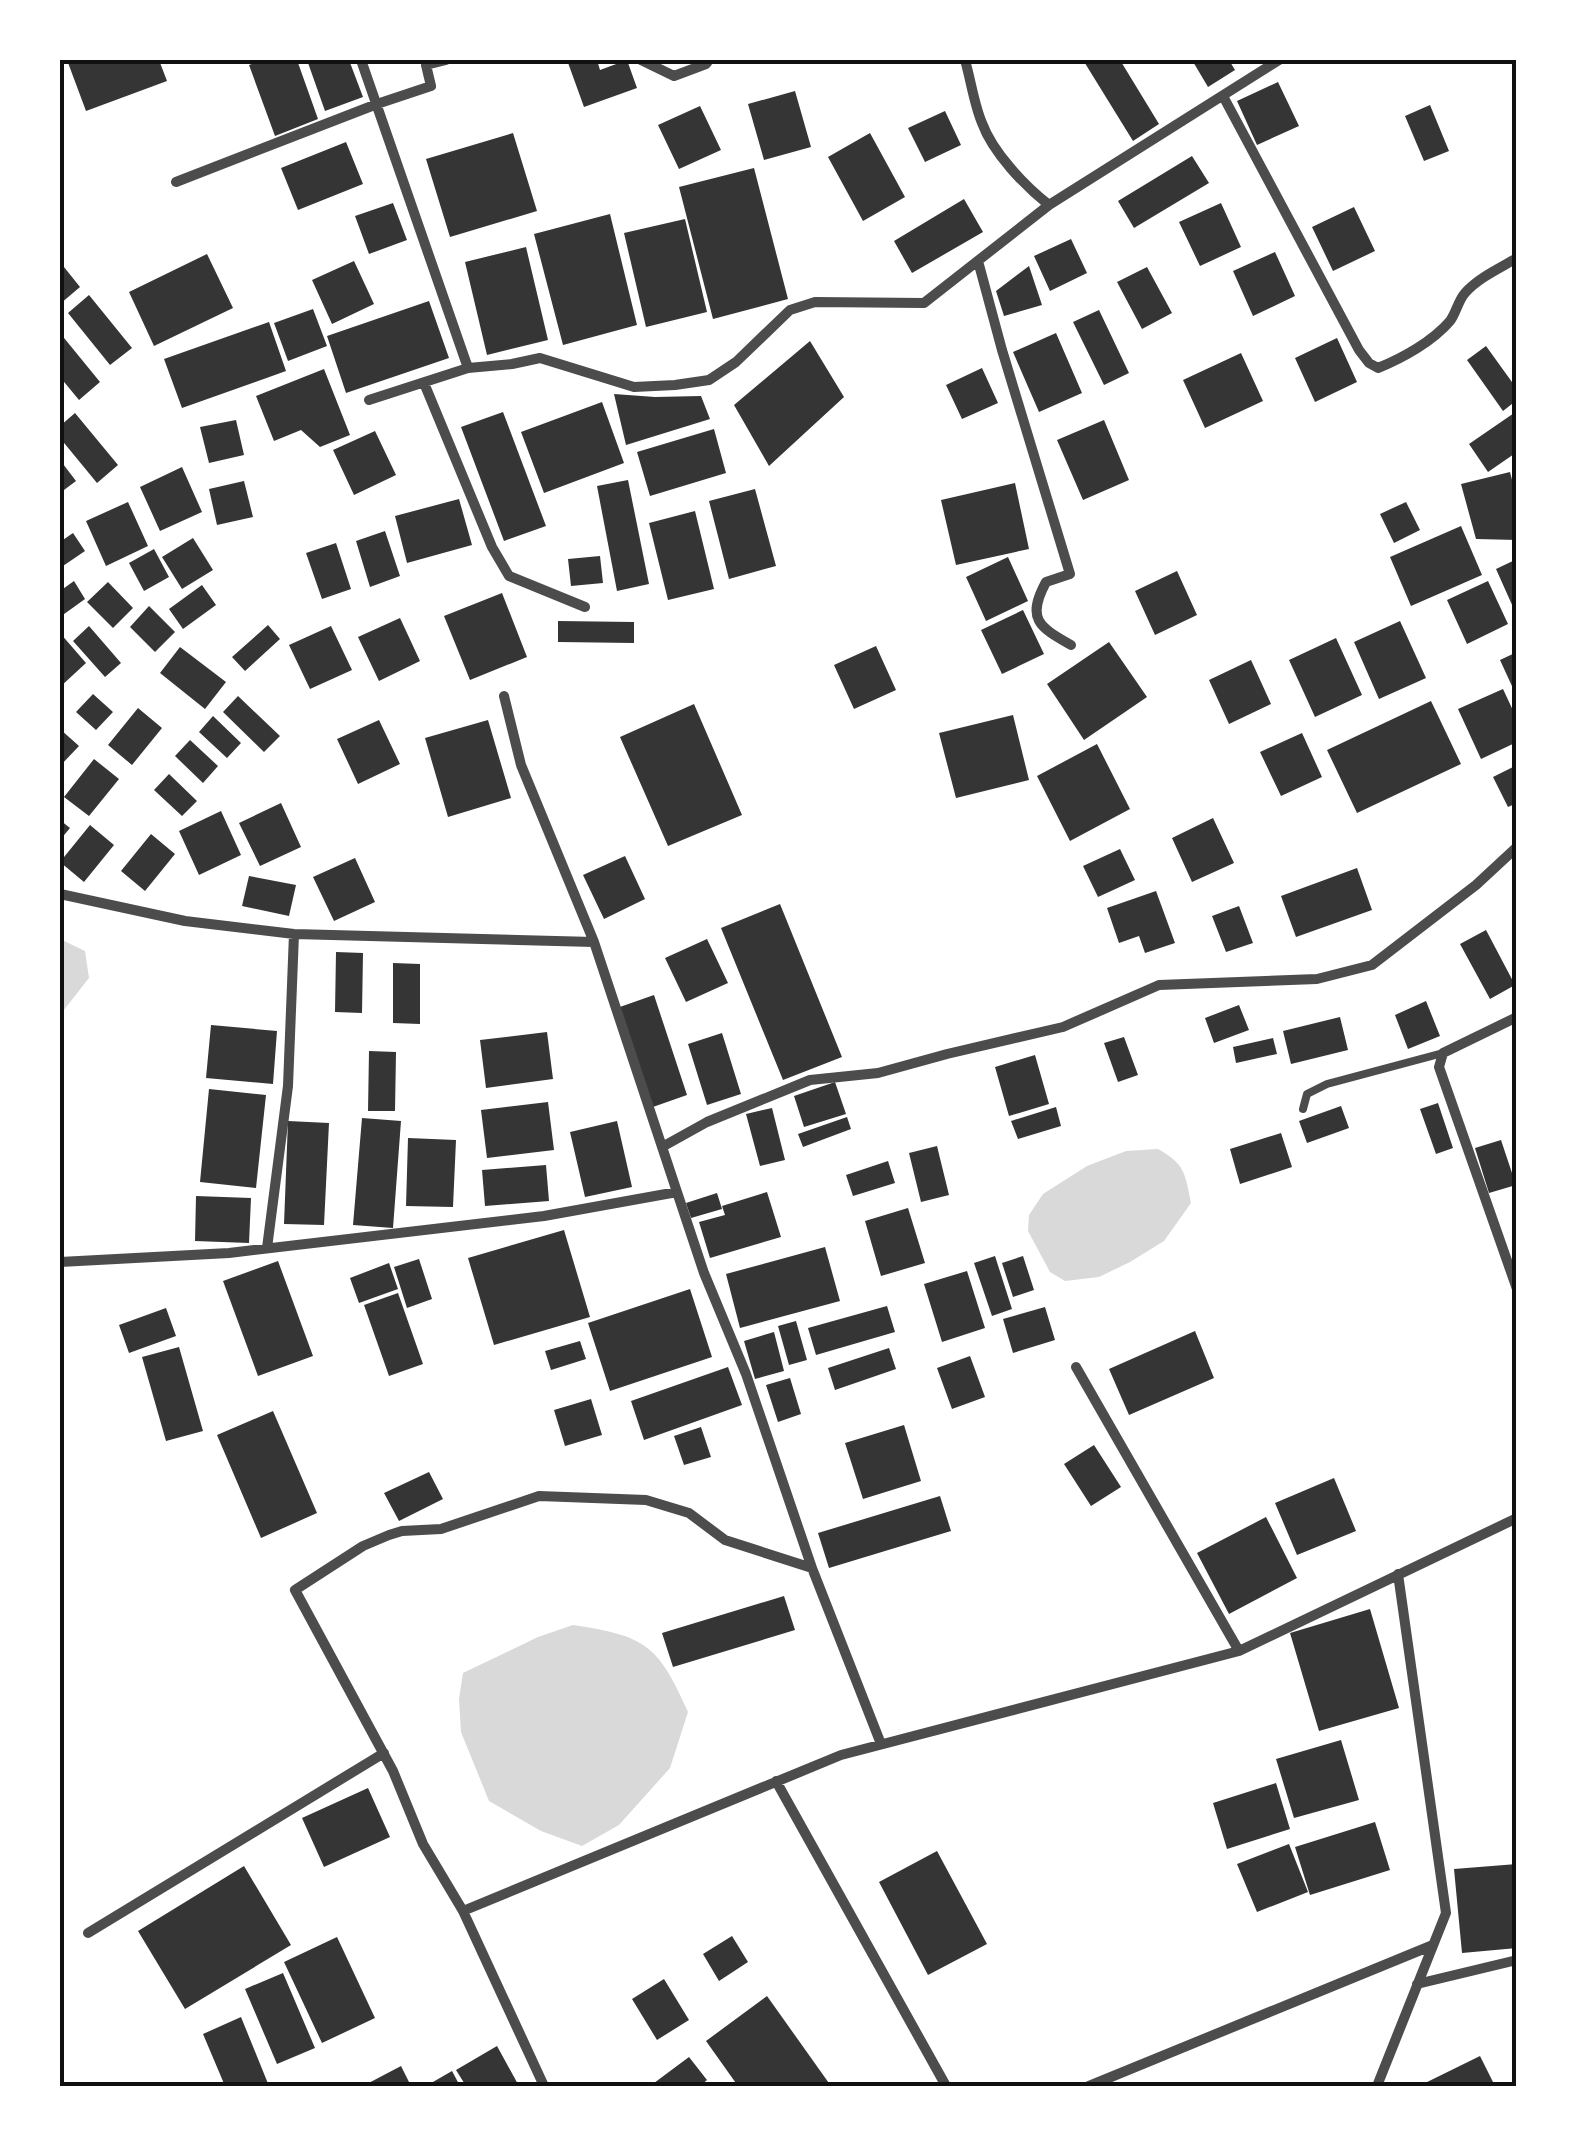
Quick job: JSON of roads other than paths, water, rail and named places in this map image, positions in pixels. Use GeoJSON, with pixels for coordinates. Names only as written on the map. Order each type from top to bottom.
{"type":"FeatureCollection","features":[{"type":"Feature","properties":{"kind":"street"},"geometry":{"type":"LineString","coordinates":[[361,60],[468,368]]}},
{"type":"Feature","properties":{"kind":"street"},"geometry":{"type":"LineString","coordinates":[[176,182],[431,86],[426,66],[446,60]]}},
{"type":"Feature","properties":{"kind":"street"},"geometry":{"type":"LineString","coordinates":[[640,60],[674,76],[709,60]]}},
{"type":"Feature","properties":{"kind":"street"},"geometry":{"type":"LineString","coordinates":[[965,60],[982,125],[993,144],[1028,188],[1049,204]]}},
{"type":"Feature","properties":{"kind":"street"},"geometry":{"type":"LineString","coordinates":[[370,400],[468,368],[540,358],[634,387],[709,380],[736,362],[790,310],[815,302],[924,303],[1049,204],[1279,60]]}},
{"type":"Feature","properties":{"kind":"street"},"geometry":{"type":"LineString","coordinates":[[1223,96],[1368,363],[1378,368],[1437,334],[1452,318],[1464,294],[1517,258]]}},
{"type":"Feature","properties":{"kind":"street"},"geometry":{"type":"LineString","coordinates":[[978,260],[1070,574],[1046,582],[1035,614],[1044,630],[1071,645]]}},
{"type":"Feature","properties":{"kind":"street"},"geometry":{"type":"LineString","coordinates":[[424,383],[492,547],[510,576],[586,607]]}},
{"type":"Feature","properties":{"kind":"street"},"geometry":{"type":"LineString","coordinates":[[504,696],[522,766],[594,942],[704,1273],[746,1374],[812,1568],[881,1744]]}},
{"type":"Feature","properties":{"kind":"street"},"geometry":{"type":"LineString","coordinates":[[662,1147],[706,1122],[810,1080],[878,1074],[1063,1027],[1159,985],[1317,979],[1372,964],[1476,886],[1517,847]]}},
{"type":"Feature","properties":{"kind":"street"},"geometry":{"type":"LineString","coordinates":[[60,894],[185,921],[294,934],[594,942]]}},
{"type":"Feature","properties":{"kind":"street"},"geometry":{"type":"LineString","coordinates":[[266,1248],[288,1086],[294,934]]}},
{"type":"Feature","properties":{"kind":"street"},"geometry":{"type":"LineString","coordinates":[[1517,1017],[1443,1053],[1440,1067],[1517,1289]]}},
{"type":"Feature","properties":{"kind":"street"},"geometry":{"type":"LineString","coordinates":[[60,1262],[229,1253],[544,1216],[678,1192]]}},
{"type":"Feature","properties":{"kind":"street"},"geometry":{"type":"LineString","coordinates":[[1076,1367],[1239,1651]]}},
{"type":"Feature","properties":{"kind":"street"},"geometry":{"type":"LineString","coordinates":[[544,2086],[463,1911],[422,1844],[384,1754],[294,1590],[363,1546],[402,1531],[441,1528],[539,1496],[646,1500],[689,1513],[725,1540],[812,1568]]}},
{"type":"Feature","properties":{"kind":"street"},"geometry":{"type":"LineString","coordinates":[[463,1911],[841,1754],[1239,1651],[1517,1518]]}},
{"type":"Feature","properties":{"kind":"street"},"geometry":{"type":"LineString","coordinates":[[1376,2086],[1446,1913],[1398,1574]]}},
{"type":"Feature","properties":{"kind":"street"},"geometry":{"type":"LineString","coordinates":[[88,1933],[384,1754]]}},
{"type":"Feature","properties":{"kind":"street"},"geometry":{"type":"LineString","coordinates":[[776,1781],[946,2086]]}},
{"type":"Feature","properties":{"kind":"street"},"geometry":{"type":"LineString","coordinates":[[1089,2086],[1433,1945]]}},
{"type":"Feature","properties":{"kind":"street"},"geometry":{"type":"LineString","coordinates":[[1417,1984],[1517,1960]]}},
{"type":"Feature","properties":{"kind":"lane"},"geometry":{"type":"LineString","coordinates":[[1303,1109],[1307,1094],[1327,1084],[1443,1053]]}}]}
